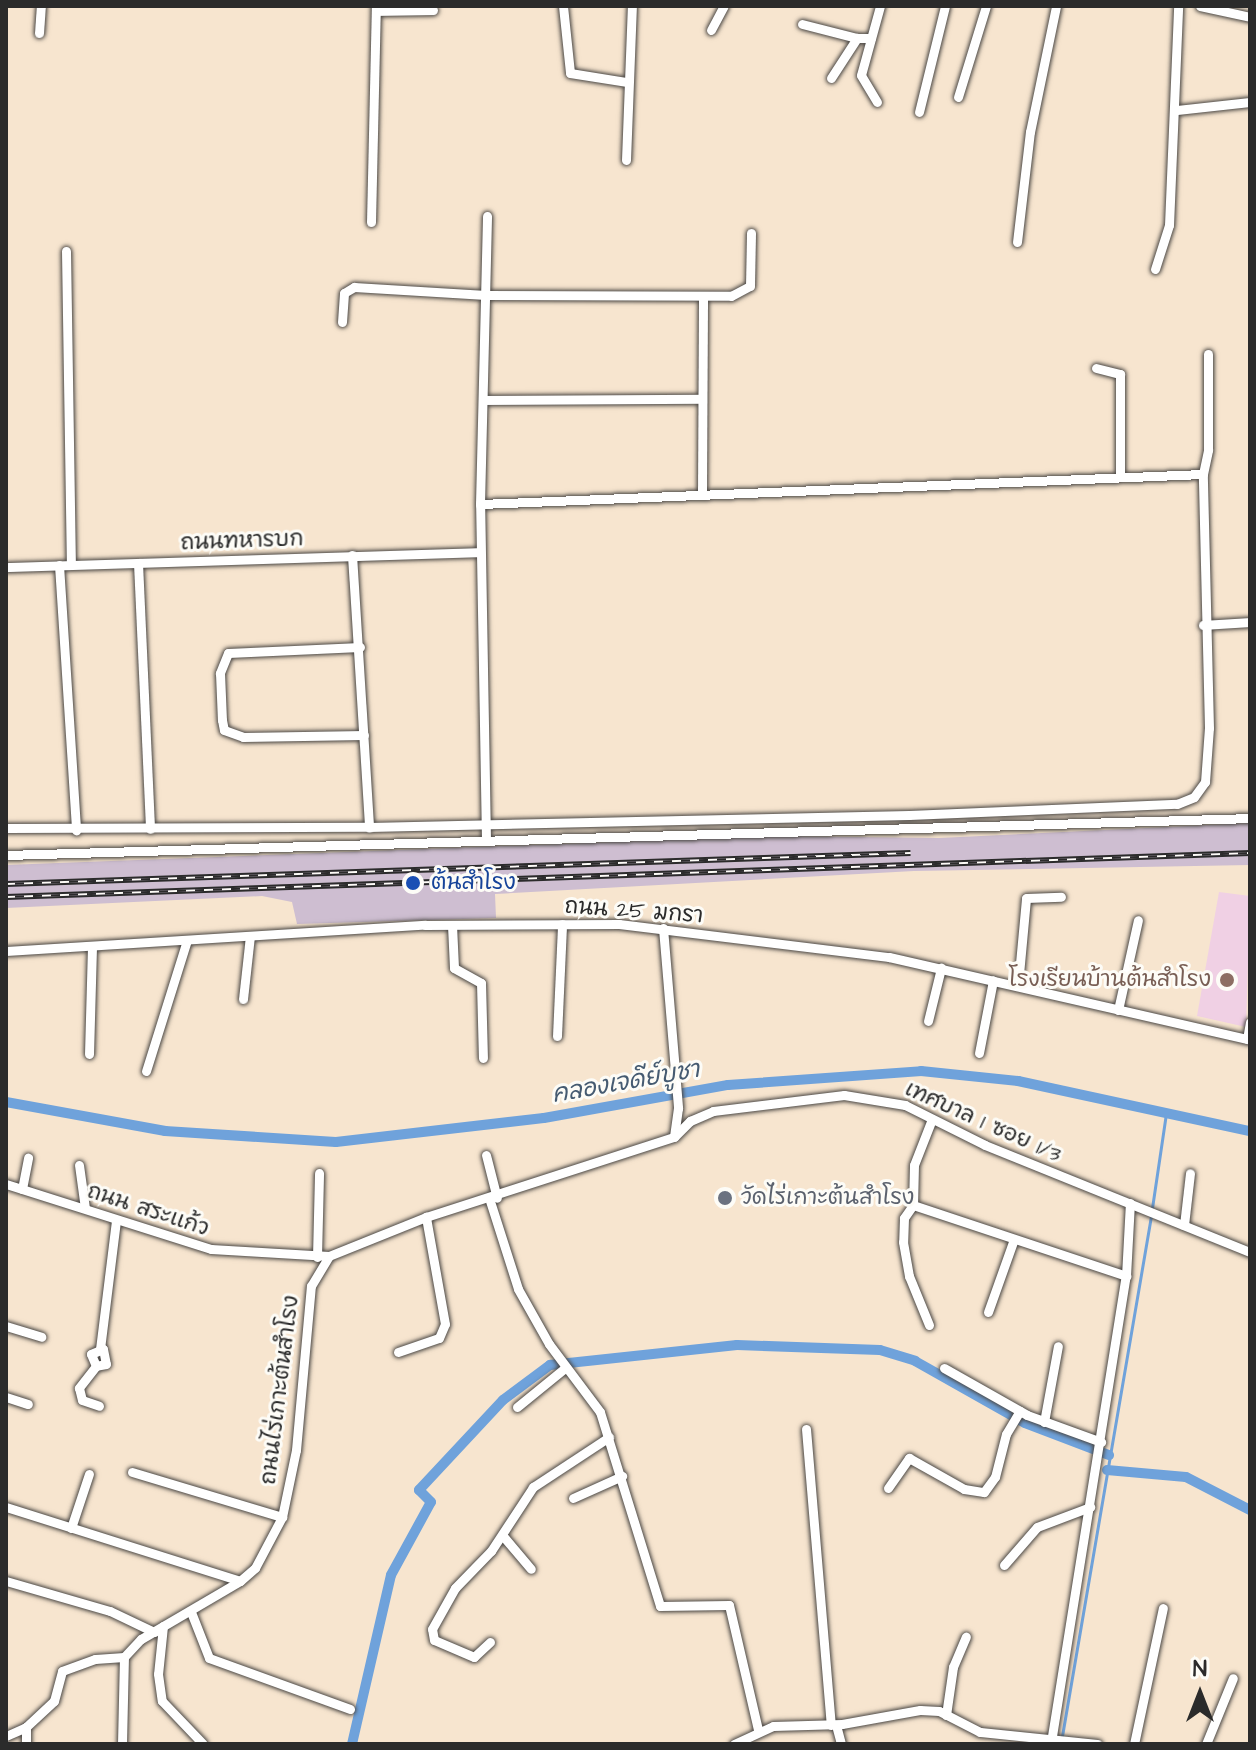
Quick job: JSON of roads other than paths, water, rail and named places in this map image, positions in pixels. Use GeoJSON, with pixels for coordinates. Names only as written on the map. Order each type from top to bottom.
{"type":"FeatureCollection","features":[{"type":"Feature","properties":{"kind":"street"},"geometry":{"type":"LineString","coordinates":[[39,33],[41,6]]}},
{"type":"Feature","properties":{"kind":"street"},"geometry":{"type":"LineString","coordinates":[[563,6],[570,73],[627,82]]}},
{"type":"Feature","properties":{"kind":"street"},"geometry":{"type":"LineString","coordinates":[[626,160],[632,6]]}},
{"type":"Feature","properties":{"kind":"street"},"geometry":{"type":"LineString","coordinates":[[711,30],[724,6]]}},
{"type":"Feature","properties":{"kind":"street"},"geometry":{"type":"LineString","coordinates":[[877,102],[861,75],[880,6]]}},
{"type":"Feature","properties":{"kind":"street"},"geometry":{"type":"LineString","coordinates":[[919,112],[945,6]]}},
{"type":"Feature","properties":{"kind":"street"},"geometry":{"type":"LineString","coordinates":[[958,97],[986,6]]}},
{"type":"Feature","properties":{"kind":"street"},"geometry":{"type":"LineString","coordinates":[[1017,242],[1030,132],[1056,6]]}},
{"type":"Feature","properties":{"kind":"street"},"geometry":{"type":"LineString","coordinates":[[1155,269],[1169,225],[1177,110],[1178,6]]}},
{"type":"Feature","properties":{"kind":"street"},"geometry":{"type":"LineString","coordinates":[[1200,6],[1250,17]]}},
{"type":"Feature","properties":{"kind":"street"},"geometry":{"type":"LineString","coordinates":[[371,222],[376,8],[433,10]]}},
{"type":"Feature","properties":{"kind":"street"},"geometry":{"type":"LineString","coordinates":[[802,24],[857,38],[871,38]]}},
{"type":"Feature","properties":{"kind":"street"},"geometry":{"type":"LineString","coordinates":[[831,78],[857,38]]}},
{"type":"Feature","properties":{"kind":"street"},"geometry":{"type":"LineString","coordinates":[[1177,110],[1250,102]]}},
{"type":"Feature","properties":{"kind":"street"},"geometry":{"type":"LineString","coordinates":[[486,840],[480,504],[485,400],[487,216]]}},
{"type":"Feature","properties":{"kind":"street"},"geometry":{"type":"LineString","coordinates":[[342,322],[344,293],[354,287],[486,295],[731,296],[750,286],[751,233]]}},
{"type":"Feature","properties":{"kind":"street"},"geometry":{"type":"LineString","coordinates":[[66,251],[71,565]]}},
{"type":"Feature","properties":{"kind":"street"},"geometry":{"type":"LineString","coordinates":[[702,494],[703,296]]}},
{"type":"Feature","properties":{"kind":"street"},"geometry":{"type":"LineString","coordinates":[[6,828],[369,827],[1177,804],[1194,797],[1205,782],[1208,762],[1203,625],[1203,474],[1208,450],[1208,354]]}},
{"type":"Feature","properties":{"kind":"street"},"geometry":{"type":"LineString","coordinates":[[1096,368],[1120,374],[1120,477]]}},
{"type":"Feature","properties":{"kind":"street"},"geometry":{"type":"LineString","coordinates":[[485,400],[702,399]]}},
{"type":"Feature","properties":{"kind":"street"},"geometry":{"type":"LineString","coordinates":[[480,504],[1203,474]]}},
{"type":"Feature","properties":{"kind":"street","name":"ถนนทหารบก"},"geometry":{"type":"LineString","coordinates":[[6,567],[480,552]]}},
{"type":"Feature","properties":{"kind":"street"},"geometry":{"type":"LineString","coordinates":[[352,555],[369,827]]}},
{"type":"Feature","properties":{"kind":"street"},"geometry":{"type":"LineString","coordinates":[[138,563],[150,829]]}},
{"type":"Feature","properties":{"kind":"street"},"geometry":{"type":"LineString","coordinates":[[59,565],[76,830]]}},
{"type":"Feature","properties":{"kind":"street"},"geometry":{"type":"LineString","coordinates":[[1203,625],[1250,622]]}},
{"type":"Feature","properties":{"kind":"street"},"geometry":{"type":"LineString","coordinates":[[360,647],[228,653],[220,673],[222,720],[224,730],[243,737],[364,735]]}},
{"type":"Feature","properties":{"kind":"street"},"geometry":{"type":"LineString","coordinates":[[6,855],[1250,818]]}},
{"type":"Feature","properties":{"kind":"street"},"geometry":{"type":"LineString","coordinates":[[1018,985],[1026,898],[1061,897]]}},
{"type":"Feature","properties":{"kind":"street"},"geometry":{"type":"LineString","coordinates":[[1118,1010],[1138,920]]}},
{"type":"Feature","properties":{"kind":"street"},"geometry":{"type":"LineString","coordinates":[[557,1036],[562,924]]}},
{"type":"Feature","properties":{"kind":"street","name":"ถนน 25 มกรา"},"geometry":{"type":"LineString","coordinates":[[6,951],[452,925],[562,924],[663,928],[858,952],[1018,985],[1248,1040]]}},
{"type":"Feature","properties":{"kind":"street"},"geometry":{"type":"LineString","coordinates":[[452,925],[454,968],[481,983],[483,1058]]}},
{"type":"Feature","properties":{"kind":"street"},"geometry":{"type":"LineString","coordinates":[[663,928],[678,1108],[674,1137]]}},
{"type":"Feature","properties":{"kind":"street"},"geometry":{"type":"LineString","coordinates":[[243,999],[250,936]]}},
{"type":"Feature","properties":{"kind":"street"},"geometry":{"type":"LineString","coordinates":[[146,1071],[187,940]]}},
{"type":"Feature","properties":{"kind":"street"},"geometry":{"type":"LineString","coordinates":[[89,1054],[92,946]]}},
{"type":"Feature","properties":{"kind":"street"},"geometry":{"type":"LineString","coordinates":[[928,1021],[941,968]]}},
{"type":"Feature","properties":{"kind":"street"},"geometry":{"type":"LineString","coordinates":[[979,1053],[993,980]]}},
{"type":"Feature","properties":{"kind":"street"},"geometry":{"type":"LineString","coordinates":[[1248,1040],[1250,1022]]}},
{"type":"Feature","properties":{"kind":"street","name":"เทศบาล 1 ซอย 1/3"},"geometry":{"type":"LineString","coordinates":[[674,1137],[690,1121],[745,1106],[844,1095],[885,1098],[1134,1205],[1249,1248]]}},
{"type":"Feature","properties":{"kind":"street"},"geometry":{"type":"LineString","coordinates":[[929,1325],[903,1242],[904,1218],[913,1205],[914,1165],[932,1119]]}},
{"type":"Feature","properties":{"kind":"street","name":"ถนน สระแก้ว"},"geometry":{"type":"LineString","coordinates":[[6,1184],[211,1249],[317,1257],[329,1256],[426,1217],[493,1199],[674,1137]]}},
{"type":"Feature","properties":{"kind":"street"},"geometry":{"type":"LineString","coordinates":[[486,1155],[493,1199],[518,1289],[563,1363],[600,1412],[660,1606],[729,1605],[758,1730]]}},
{"type":"Feature","properties":{"kind":"street"},"geometry":{"type":"LineString","coordinates":[[22,1189],[28,1158]]}},
{"type":"Feature","properties":{"kind":"street"},"geometry":{"type":"LineString","coordinates":[[79,1165],[85,1208]]}},
{"type":"Feature","properties":{"kind":"street"},"geometry":{"type":"LineString","coordinates":[[317,1257],[319,1173]]}},
{"type":"Feature","properties":{"kind":"street"},"geometry":{"type":"LineString","coordinates":[[1184,1225],[1190,1173]]}},
{"type":"Feature","properties":{"kind":"street"},"geometry":{"type":"LineString","coordinates":[[913,1205],[1126,1276]]}},
{"type":"Feature","properties":{"kind":"street"},"geometry":{"type":"LineString","coordinates":[[1053,1736],[1100,1447],[1134,1205]]}},
{"type":"Feature","properties":{"kind":"street"},"geometry":{"type":"LineString","coordinates":[[398,1352],[439,1338],[445,1324],[426,1217]]}},
{"type":"Feature","properties":{"kind":"street"},"geometry":{"type":"LineString","coordinates":[[99,1406],[82,1400],[79,1390],[96,1366],[91,1354],[100,1349],[116,1220]]}},
{"type":"Feature","properties":{"kind":"street"},"geometry":{"type":"LineString","coordinates":[[988,1312],[1014,1239]]}},
{"type":"Feature","properties":{"kind":"street","name":"ถนนไร่เกาะต้นสำโรง"},"geometry":{"type":"LineString","coordinates":[[124,1657],[159,1629],[240,1581],[255,1568],[282,1517],[296,1450],[311,1286],[329,1256]]}},
{"type":"Feature","properties":{"kind":"street"},"geometry":{"type":"LineString","coordinates":[[6,1326],[41,1337]]}},
{"type":"Feature","properties":{"kind":"street"},"geometry":{"type":"LineString","coordinates":[[1044,1422],[1058,1346]]}},
{"type":"Feature","properties":{"kind":"street"},"geometry":{"type":"LineString","coordinates":[[517,1407],[563,1363]]}},
{"type":"Feature","properties":{"kind":"street"},"geometry":{"type":"LineString","coordinates":[[944,1368],[1017,1415],[1044,1422],[1100,1447]]}},
{"type":"Feature","properties":{"kind":"street"},"geometry":{"type":"LineString","coordinates":[[6,1397],[28,1404]]}},
{"type":"Feature","properties":{"kind":"street"},"geometry":{"type":"LineString","coordinates":[[888,1488],[909,1458],[970,1492],[984,1492],[995,1477],[1017,1415]]}},
{"type":"Feature","properties":{"kind":"street"},"geometry":{"type":"LineString","coordinates":[[806,1429],[834,1725],[841,1744]]}},
{"type":"Feature","properties":{"kind":"street"},"geometry":{"type":"LineString","coordinates":[[490,1642],[474,1657],[439,1643],[431,1633],[455,1588],[503,1536],[542,1477],[609,1437]]}},
{"type":"Feature","properties":{"kind":"street"},"geometry":{"type":"LineString","coordinates":[[132,1472],[282,1517]]}},
{"type":"Feature","properties":{"kind":"street"},"geometry":{"type":"LineString","coordinates":[[71,1528],[89,1474]]}},
{"type":"Feature","properties":{"kind":"street"},"geometry":{"type":"LineString","coordinates":[[573,1498],[622,1476]]}},
{"type":"Feature","properties":{"kind":"street"},"geometry":{"type":"LineString","coordinates":[[6,1507],[240,1581]]}},
{"type":"Feature","properties":{"kind":"street"},"geometry":{"type":"LineString","coordinates":[[1004,1565],[1037,1527],[1090,1507]]}},
{"type":"Feature","properties":{"kind":"street"},"geometry":{"type":"LineString","coordinates":[[503,1536],[531,1569]]}},
{"type":"Feature","properties":{"kind":"street"},"geometry":{"type":"LineString","coordinates":[[6,1581],[110,1611],[159,1629],[158,1674],[162,1701],[203,1744]]}},
{"type":"Feature","properties":{"kind":"street"},"geometry":{"type":"LineString","coordinates":[[1134,1744],[1163,1608]]}},
{"type":"Feature","properties":{"kind":"street"},"geometry":{"type":"LineString","coordinates":[[191,1612],[209,1658],[350,1709]]}},
{"type":"Feature","properties":{"kind":"street"},"geometry":{"type":"LineString","coordinates":[[946,1715],[953,1667],[966,1637]]}},
{"type":"Feature","properties":{"kind":"street"},"geometry":{"type":"LineString","coordinates":[[6,1736],[26,1727],[54,1701],[62,1671],[95,1659],[124,1657],[122,1744]]}},
{"type":"Feature","properties":{"kind":"street"},"geometry":{"type":"LineString","coordinates":[[1206,1744],[1233,1678]]}},
{"type":"Feature","properties":{"kind":"street"},"geometry":{"type":"LineString","coordinates":[[734,1744],[758,1730],[773,1726],[834,1725],[906,1711],[946,1715],[971,1730],[1003,1739],[1053,1736],[1097,1744]]}},
{"type":"Feature","properties":{"kind":"street"},"geometry":{"type":"LineString","coordinates":[[26,1727],[26,1744]]}},
{"type":"Feature","properties":{"kind":"waterway","name":"คลองเจดีย์บูชา"},"geometry":{"type":"LineString","coordinates":[[6,1102],[165,1131],[336,1142],[544,1118],[728,1085],[921,1071],[1018,1081],[1250,1131]]}},
{"type":"Feature","properties":{"kind":"waterway"},"geometry":{"type":"LineString","coordinates":[[1152,1208],[1166,1113]]}},
{"type":"Feature","properties":{"kind":"waterway"},"geometry":{"type":"LineString","coordinates":[[1062,1736],[1151,1216]]}},
{"type":"Feature","properties":{"kind":"waterway"},"geometry":{"type":"LineString","coordinates":[[352,1744],[391,1575],[431,1502],[419,1490],[503,1400],[550,1365],[737,1345],[880,1350],[915,1361],[1025,1423],[1109,1455]]}},
{"type":"Feature","properties":{"kind":"waterway"},"geometry":{"type":"LineString","coordinates":[[1107,1470],[1186,1477],[1250,1510]]}},
{"type":"Feature","properties":{"kind":"railway"},"geometry":{"type":"LineString","coordinates":[[6,884],[910,853]]}},
{"type":"Feature","properties":{"kind":"railway"},"geometry":{"type":"LineString","coordinates":[[6,897],[1250,853]]}},
{"type":"Feature","properties":{"kind":"place","name":"ต้นสำโรง"},"geometry":{"type":"Point","coordinates":[413,883]}},
{"type":"Feature","properties":{"kind":"place","name":"โรงเรียนบ้านต้นสำโรง"},"geometry":{"type":"Point","coordinates":[1227,980]}},
{"type":"Feature","properties":{"kind":"place","name":"วัดไร่เกาะต้นสำโรง"},"geometry":{"type":"Point","coordinates":[725,1198]}}]}
